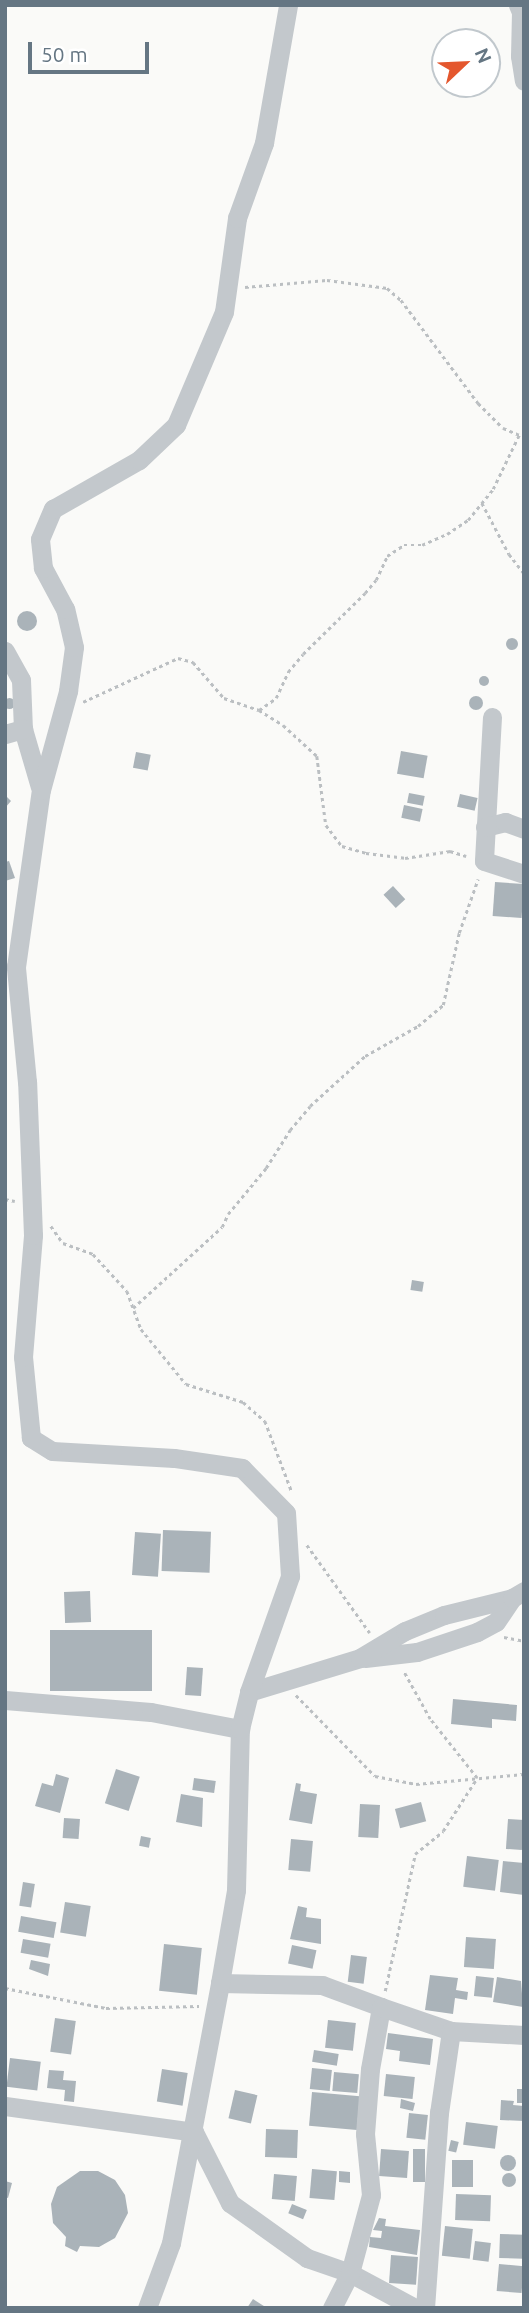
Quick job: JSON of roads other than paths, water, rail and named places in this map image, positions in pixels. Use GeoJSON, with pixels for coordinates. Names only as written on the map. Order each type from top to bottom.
{"type":"FeatureCollection","features":[{"type":"Feature","properties":{"kind":"street"},"geometry":{"type":"LineString","coordinates":[[147,2308],[171,2243],[194,2132],[236,1890],[240,1730],[249,1692],[290,1576],[286,1513],[242,1468],[174,1458],[52,1451],[31,1438],[23,1357],[33,1235],[27,1082],[16,967],[41,790],[68,691],[74,647],[65,609],[43,568],[40,539],[53,509],[138,460],[176,425],[224,312],[237,218],[264,143],[288,5]]}},
{"type":"Feature","properties":{"kind":"street"},"geometry":{"type":"LineString","coordinates":[[518,5],[521,12],[520,56],[524,81]]}},
{"type":"Feature","properties":{"kind":"street"},"geometry":{"type":"LineString","coordinates":[[5,651],[21,680],[14,731],[41,790]]}},
{"type":"Feature","properties":{"kind":"street"},"geometry":{"type":"LineString","coordinates":[[492,717],[484,861],[524,874]]}},
{"type":"Feature","properties":{"kind":"street"},"geometry":{"type":"LineString","coordinates":[[485,827],[505,822],[524,829]]}},
{"type":"Feature","properties":{"kind":"street"},"geometry":{"type":"LineString","coordinates":[[249,1692],[360,1658],[405,1631],[431,1620],[518,1594]]}},
{"type":"Feature","properties":{"kind":"street"},"geometry":{"type":"LineString","coordinates":[[5,1700],[151,1712],[240,1730]]}},
{"type":"Feature","properties":{"kind":"street"},"geometry":{"type":"LineString","coordinates":[[220,1983],[322,1985],[451,2031],[524,2035]]}},
{"type":"Feature","properties":{"kind":"street"},"geometry":{"type":"LineString","coordinates":[[332,2308],[350,2273],[371,2195],[365,2134],[370,2068],[381,2007]]}},
{"type":"Feature","properties":{"kind":"street"},"geometry":{"type":"LineString","coordinates":[[425,2308],[439,2113],[451,2031]]}},
{"type":"Feature","properties":{"kind":"street"},"geometry":{"type":"LineString","coordinates":[[5,2106],[194,2132]]}},
{"type":"Feature","properties":{"kind":"street"},"geometry":{"type":"LineString","coordinates":[[194,2132],[230,2203],[307,2258],[350,2273],[415,2308]]}}]}
